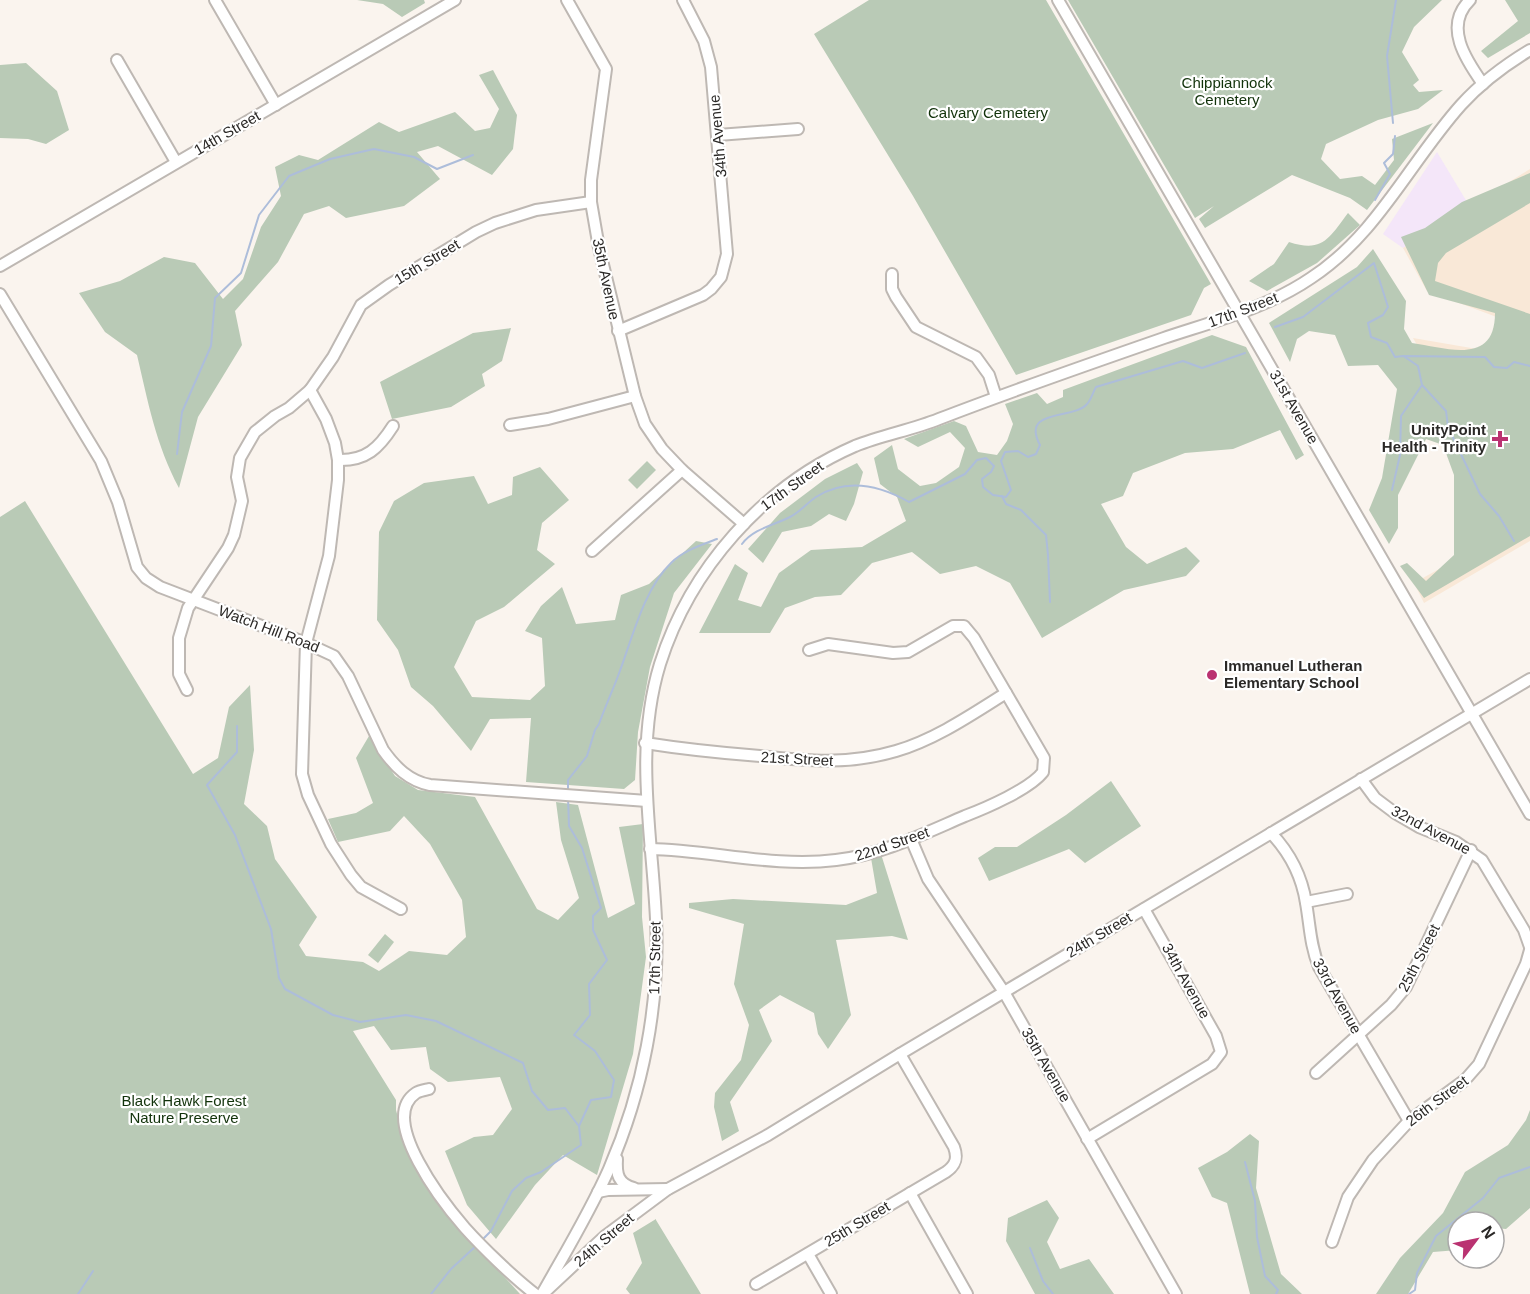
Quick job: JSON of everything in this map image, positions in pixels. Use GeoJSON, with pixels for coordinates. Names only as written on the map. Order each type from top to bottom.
{"type":"FeatureCollection","features":[{"type":"Feature","properties":{"kind":"street"},"geometry":{"type":"LineString","coordinates":[[215,0],[276,105]]}},
{"type":"Feature","properties":{"kind":"street","name":"35th Avenue"},"geometry":{"type":"LineString","coordinates":[[567,0],[606,69],[591,180],[591,202],[599,248],[635,396],[651,434],[682,470],[744,524]]}},
{"type":"Feature","properties":{"kind":"street","name":"34th Avenue"},"geometry":{"type":"LineString","coordinates":[[618,331],[703,295],[721,277],[727,254],[715,95],[708,54],[683,0]]}},
{"type":"Feature","properties":{"kind":"street","name":"31st Avenue"},"geometry":{"type":"LineString","coordinates":[[1058,0],[1530,814]]}},
{"type":"Feature","properties":{"kind":"street"},"geometry":{"type":"LineString","coordinates":[[1470,0],[1460,16],[1457,36],[1466,57],[1483,84]]}},
{"type":"Feature","properties":{"kind":"street","name":"14th Street"},"geometry":{"type":"LineString","coordinates":[[0,266],[449,1]]}},
{"type":"Feature","properties":{"kind":"street","name":"17th Street"},"geometry":{"type":"LineString","coordinates":[[542,1294],[598,1192],[617,1148],[639,1082],[653,1004],[656,921],[645,743],[660,666],[682,610],[717,554],[744,524],[780,492],[802,476],[851,448],[870,440],[919,427],[996,397],[1241,313],[1274,299],[1308,280],[1351,246],[1385,207],[1460,107],[1483,84],[1530,50]]}},
{"type":"Feature","properties":{"kind":"street"},"geometry":{"type":"LineString","coordinates":[[117,60],[176,162]]}},
{"type":"Feature","properties":{"kind":"street"},"geometry":{"type":"LineString","coordinates":[[718,135],[798,129]]}},
{"type":"Feature","properties":{"kind":"street","name":"15th Street"},"geometry":{"type":"LineString","coordinates":[[187,690],[180,674],[179,638],[188,608],[228,548],[234,535],[242,501],[237,468],[255,432],[310,390],[333,357],[356,312],[366,299],[476,232],[495,223],[536,210],[591,202]]}},
{"type":"Feature","properties":{"kind":"street"},"geometry":{"type":"LineString","coordinates":[[892,274],[892,289],[916,327],[976,357],[989,375],[996,397]]}},
{"type":"Feature","properties":{"kind":"street","name":"Watch Hill Road"},"geometry":{"type":"LineString","coordinates":[[0,294],[101,461],[125,524],[134,559],[141,573],[160,587],[329,652],[340,662],[383,750],[411,779],[430,785],[647,801]]}},
{"type":"Feature","properties":{"kind":"street"},"geometry":{"type":"LineString","coordinates":[[310,390],[326,419],[338,460],[338,480],[329,556],[306,643],[302,774],[308,795],[331,844],[351,875],[361,887],[401,909]]}},
{"type":"Feature","properties":{"kind":"street"},"geometry":{"type":"LineString","coordinates":[[510,425],[548,419],[635,396]]}},
{"type":"Feature","properties":{"kind":"street"},"geometry":{"type":"LineString","coordinates":[[338,460],[353,460],[363,456],[382,443],[393,426]]}},
{"type":"Feature","properties":{"kind":"street"},"geometry":{"type":"LineString","coordinates":[[592,551],[682,470]]}},
{"type":"Feature","properties":{"kind":"street"},"geometry":{"type":"LineString","coordinates":[[809,650],[828,644],[908,652],[953,626],[964,626],[974,638],[1006,693]]}},
{"type":"Feature","properties":{"kind":"street","name":"24th Street"},"geometry":{"type":"LineString","coordinates":[[542,1294],[558,1282],[605,1236],[668,1188],[768,1135],[1530,679]]}},
{"type":"Feature","properties":{"kind":"street","name":"21st Street"},"geometry":{"type":"LineString","coordinates":[[645,743],[695,751],[807,761],[832,762],[855,759],[895,752],[923,741],[1006,693]]}},
{"type":"Feature","properties":{"kind":"street","name":"22nd Street"},"geometry":{"type":"LineString","coordinates":[[650,849],[676,849],[789,862],[850,858],[911,839],[998,801],[1040,777],[1044,768],[1044,758],[1006,693]]}},
{"type":"Feature","properties":{"kind":"street","name":"32nd Avenue"},"geometry":{"type":"LineString","coordinates":[[1362,779],[1375,798],[1395,813],[1471,850],[1488,867],[1524,930],[1530,949]]}},
{"type":"Feature","properties":{"kind":"street","name":"33rd Avenue"},"geometry":{"type":"LineString","coordinates":[[1271,833],[1286,851],[1295,868],[1306,902],[1313,953],[1319,967],[1409,1120]]}},
{"type":"Feature","properties":{"kind":"street","name":"35th Avenue"},"geometry":{"type":"LineString","coordinates":[[911,839],[928,879],[1004,992],[1176,1294]]}},
{"type":"Feature","properties":{"kind":"street","name":"25th Street"},"geometry":{"type":"LineString","coordinates":[[1316,1073],[1391,1005],[1412,977],[1471,850]]}},
{"type":"Feature","properties":{"kind":"street"},"geometry":{"type":"LineString","coordinates":[[1306,902],[1347,894]]}},
{"type":"Feature","properties":{"kind":"street","name":"34th Avenue"},"geometry":{"type":"LineString","coordinates":[[1087,1138],[1212,1064],[1220,1056],[1221,1048],[1216,1036],[1144,909]]}},
{"type":"Feature","properties":{"kind":"street","name":"26th Street"},"geometry":{"type":"LineString","coordinates":[[1332,1242],[1341,1212],[1373,1160],[1409,1120],[1473,1073],[1483,1058],[1500,1022],[1526,964],[1530,949]]}},
{"type":"Feature","properties":{"kind":"street","name":"25th Street"},"geometry":{"type":"LineString","coordinates":[[756,1284],[951,1168],[955,1162],[954,1148],[900,1054]]}},
{"type":"Feature","properties":{"kind":"street"},"geometry":{"type":"LineString","coordinates":[[429,1089],[416,1093],[403,1117],[411,1147],[428,1177],[466,1229],[535,1294]]}},
{"type":"Feature","properties":{"kind":"street"},"geometry":{"type":"LineString","coordinates":[[617,1148],[616,1170],[619,1179],[629,1187],[643,1190]]}},
{"type":"Feature","properties":{"kind":"street","name":"24th Street"},"geometry":{"type":"LineString","coordinates":[[598,1192],[668,1188]]}},
{"type":"Feature","properties":{"kind":"street"},"geometry":{"type":"LineString","coordinates":[[910,1193],[967,1294]]}},
{"type":"Feature","properties":{"kind":"street"},"geometry":{"type":"LineString","coordinates":[[808,1254],[831,1294]]}},
{"type":"Feature","properties":{"kind":"shaded area"},"geometry":{"type":"Polygon","coordinates":[[[1437,152],[1470,207],[1403,248],[1383,234],[1437,152]]]}},
{"type":"Feature","properties":{"kind":"shaded area","name":"UnityPoint Health - Trinity"},"geometry":{"type":"Polygon","coordinates":[[[1530,169],[1530,541],[1424,603],[1414,583],[1519,524],[1413,338],[1512,355],[1518,325],[1427,291],[1403,248],[1530,169]]]}},
{"type":"Feature","properties":{"kind":"green space"},"geometry":{"type":"Polygon","coordinates":[[[357,0],[424,0],[425,3],[402,17],[383,4],[357,0]]]}},
{"type":"Feature","properties":{"kind":"green space","name":"Calvary Cemetery"},"geometry":{"type":"Polygon","coordinates":[[[869,0],[1046,0],[1211,284],[1204,288],[1191,315],[1016,375],[913,196],[814,34],[869,0]]]}},
{"type":"Feature","properties":{"kind":"green space","name":"Chippiannock Cemetery"},"geometry":{"type":"Polygon","coordinates":[[[1068,0],[1442,0],[1414,27],[1402,52],[1419,80],[1413,85],[1419,92],[1443,90],[1418,109],[1378,120],[1326,144],[1321,159],[1340,179],[1362,176],[1375,185],[1394,160],[1392,139],[1433,123],[1367,210],[1350,198],[1292,175],[1205,228],[1199,219],[1214,206],[1195,218],[1068,0]]]}},
{"type":"Feature","properties":{"kind":"green space"},"geometry":{"type":"Polygon","coordinates":[[[1505,0],[1530,0],[1530,33],[1488,58],[1481,51],[1518,21],[1505,0]]]}},
{"type":"Feature","properties":{"kind":"green space"},"geometry":{"type":"Polygon","coordinates":[[[26,63],[57,91],[69,130],[46,144],[28,139],[0,138],[0,65],[26,63]]]}},
{"type":"Feature","properties":{"kind":"green space"},"geometry":{"type":"Polygon","coordinates":[[[493,70],[517,115],[513,149],[492,175],[438,146],[417,152],[440,179],[404,206],[346,218],[329,206],[304,214],[278,262],[235,311],[242,345],[198,417],[179,488],[164,456],[137,355],[105,332],[79,293],[120,281],[164,257],[195,263],[223,299],[243,279],[261,227],[281,196],[275,167],[299,155],[318,160],[379,122],[399,132],[455,112],[475,131],[490,128],[499,109],[479,75],[493,70]]]}},
{"type":"Feature","properties":{"kind":"green space"},"geometry":{"type":"Polygon","coordinates":[[[1530,173],[1530,203],[1446,253],[1438,263],[1435,281],[1530,314],[1530,536],[1424,598],[1400,566],[1407,563],[1426,581],[1454,555],[1454,475],[1443,445],[1426,439],[1398,495],[1398,528],[1389,544],[1369,510],[1382,478],[1397,389],[1378,365],[1348,366],[1335,335],[1309,331],[1297,339],[1290,362],[1269,323],[1357,267],[1373,249],[1406,301],[1404,329],[1412,343],[1454,350],[1478,347],[1487,341],[1493,330],[1495,313],[1429,295],[1401,237],[1425,228],[1462,202],[1530,173]]]}},
{"type":"Feature","properties":{"kind":"green space"},"geometry":{"type":"Polygon","coordinates":[[[1348,213],[1360,225],[1317,263],[1267,291],[1249,281],[1274,264],[1289,242],[1310,246],[1318,244],[1336,230],[1348,213]]]}},
{"type":"Feature","properties":{"kind":"green space"},"geometry":{"type":"Polygon","coordinates":[[[511,328],[502,361],[482,374],[485,386],[451,407],[392,419],[380,382],[473,333],[511,328]]]}},
{"type":"Feature","properties":{"kind":"green space"},"geometry":{"type":"Polygon","coordinates":[[[1212,335],[1246,347],[1304,455],[1296,460],[1280,430],[1233,449],[1185,453],[1133,473],[1123,496],[1101,504],[1126,547],[1147,564],[1186,547],[1200,561],[1186,576],[1124,590],[1042,638],[1010,583],[976,566],[940,574],[912,552],[872,563],[841,595],[815,597],[785,608],[770,633],[699,633],[735,564],[748,573],[738,600],[761,607],[779,573],[811,550],[862,547],[906,521],[897,497],[880,484],[874,458],[892,445],[898,469],[920,486],[936,483],[959,467],[965,448],[950,432],[918,447],[904,439],[954,421],[966,426],[978,452],[997,455],[1007,441],[1013,424],[1005,404],[1037,393],[1047,404],[1063,397],[1063,390],[1212,335]]]}},
{"type":"Feature","properties":{"kind":"green space"},"geometry":{"type":"Polygon","coordinates":[[[647,461],[656,470],[637,489],[628,480],[647,461]]]}},
{"type":"Feature","properties":{"kind":"green space"},"geometry":{"type":"Polygon","coordinates":[[[857,463],[863,472],[854,504],[846,521],[829,514],[811,526],[782,532],[763,563],[748,549],[780,513],[825,479],[857,463]]]}},
{"type":"Feature","properties":{"kind":"green space"},"geometry":{"type":"Polygon","coordinates":[[[540,467],[569,500],[542,523],[537,550],[555,564],[504,607],[476,621],[454,667],[472,697],[530,700],[545,686],[542,638],[525,631],[541,606],[562,587],[576,624],[615,620],[621,595],[649,584],[696,541],[712,544],[674,593],[650,667],[638,732],[635,780],[624,789],[526,782],[531,718],[490,719],[471,751],[433,706],[411,687],[398,650],[377,620],[379,532],[394,501],[424,483],[474,476],[488,504],[512,495],[513,477],[540,467]]]}},
{"type":"Feature","properties":{"kind":"green space","name":"Black Hawk Forest Nature Preserve"},"geometry":{"type":"Polygon","coordinates":[[[25,501],[193,774],[218,758],[229,707],[250,685],[254,750],[244,804],[267,826],[275,859],[317,917],[299,945],[306,956],[363,962],[379,971],[409,951],[447,955],[466,937],[462,900],[430,844],[404,816],[390,831],[338,842],[328,819],[356,813],[373,803],[356,758],[369,736],[395,776],[418,790],[475,797],[537,909],[558,920],[579,898],[561,840],[556,802],[578,805],[608,918],[635,904],[619,827],[643,824],[642,917],[646,957],[633,1054],[597,1175],[563,1155],[535,1185],[496,1239],[467,1205],[445,1151],[474,1137],[493,1135],[512,1109],[500,1077],[448,1082],[430,1069],[426,1047],[391,1050],[374,1026],[353,1031],[396,1100],[396,1110],[407,1152],[459,1227],[520,1294],[0,1294],[0,517],[25,501]]]}},
{"type":"Feature","properties":{"kind":"green space"},"geometry":{"type":"Polygon","coordinates":[[[1111,781],[1141,826],[1085,863],[1069,849],[989,881],[978,858],[995,847],[1017,847],[1066,815],[1111,781]]]}},
{"type":"Feature","properties":{"kind":"green space"},"geometry":{"type":"Polygon","coordinates":[[[881,854],[908,940],[892,936],[836,940],[851,1015],[828,1049],[818,1034],[814,1013],[780,995],[759,1010],[772,1041],[730,1102],[739,1131],[722,1141],[714,1107],[715,1093],[741,1060],[749,1025],[734,984],[744,924],[689,908],[689,903],[733,899],[846,905],[877,893],[871,858],[881,854]]]}},
{"type":"Feature","properties":{"kind":"green space"},"geometry":{"type":"Polygon","coordinates":[[[385,934],[394,942],[378,963],[368,955],[385,934]]]}},
{"type":"Feature","properties":{"kind":"green space"},"geometry":{"type":"Polygon","coordinates":[[[1530,1110],[1530,1208],[1506,1229],[1506,1210],[1446,1210],[1446,1251],[1433,1252],[1408,1294],[1376,1294],[1400,1258],[1443,1213],[1465,1172],[1508,1145],[1526,1120],[1530,1110]]]}},
{"type":"Feature","properties":{"kind":"green space"},"geometry":{"type":"Polygon","coordinates":[[[1250,1134],[1259,1141],[1256,1188],[1281,1274],[1302,1294],[1250,1294],[1227,1203],[1212,1197],[1198,1168],[1227,1152],[1250,1134]]]}},
{"type":"Feature","properties":{"kind":"green space"},"geometry":{"type":"Polygon","coordinates":[[[1047,1200],[1059,1218],[1047,1242],[1060,1269],[1089,1259],[1114,1294],[1035,1294],[1006,1241],[1008,1218],[1047,1200]]]}},
{"type":"Feature","properties":{"kind":"green space"},"geometry":{"type":"Polygon","coordinates":[[[656,1219],[701,1294],[630,1294],[626,1289],[642,1263],[633,1233],[656,1219]]]}},
{"type":"Feature","properties":{"kind":"waterway"},"geometry":{"type":"LineString","coordinates":[[1393,123],[1387,56],[1396,0]]}},
{"type":"Feature","properties":{"kind":"waterway"},"geometry":{"type":"LineString","coordinates":[[1375,200],[1390,174],[1384,163],[1393,154],[1395,136]]}},
{"type":"Feature","properties":{"kind":"waterway"},"geometry":{"type":"LineString","coordinates":[[177,454],[182,412],[211,346],[215,298],[241,273],[259,215],[289,176],[330,159],[374,149],[414,157],[437,169],[473,155]]}},
{"type":"Feature","properties":{"kind":"waterway"},"geometry":{"type":"LineString","coordinates":[[1275,327],[1303,317],[1374,263],[1388,307],[1383,315],[1368,323],[1371,337],[1387,343],[1395,357],[1485,357],[1494,367],[1507,368],[1514,362],[1530,366]]}},
{"type":"Feature","properties":{"kind":"waterway"},"geometry":{"type":"LineString","coordinates":[[742,544],[764,528],[794,515],[827,491],[839,487],[862,486],[886,491],[909,502],[965,474],[977,460],[986,458],[994,466],[991,472],[982,479],[983,487],[993,495],[1006,497],[1011,490],[1001,461],[1005,452],[1018,451],[1028,457],[1036,454],[1040,445],[1036,433],[1037,425],[1051,417],[1080,409],[1088,402],[1096,387],[1183,361],[1202,368],[1245,353]]}},
{"type":"Feature","properties":{"kind":"waterway"},"geometry":{"type":"LineString","coordinates":[[1392,490],[1400,455],[1401,416],[1422,385],[1418,366],[1405,357]]}},
{"type":"Feature","properties":{"kind":"waterway"},"geometry":{"type":"LineString","coordinates":[[1422,385],[1446,411],[1448,427],[1480,494],[1499,516],[1514,541]]}},
{"type":"Feature","properties":{"kind":"waterway"},"geometry":{"type":"LineString","coordinates":[[1002,496],[1006,504],[1021,510],[1046,535],[1050,602]]}},
{"type":"Feature","properties":{"kind":"waterway"},"geometry":{"type":"LineString","coordinates":[[568,792],[568,780],[587,756],[639,616],[653,587],[661,574],[681,555],[717,539]]}},
{"type":"Feature","properties":{"kind":"waterway"},"geometry":{"type":"LineString","coordinates":[[237,726],[237,752],[207,785],[235,835],[271,929],[279,978],[285,989],[333,1015],[360,1022],[406,1015],[436,1021],[523,1063],[532,1091],[548,1110],[565,1108],[578,1125]]}},
{"type":"Feature","properties":{"kind":"waterway"},"geometry":{"type":"LineString","coordinates":[[481,1241],[491,1231],[512,1191],[526,1178],[541,1172],[581,1145],[579,1126],[591,1100],[611,1097],[614,1080],[595,1051],[574,1035],[590,1015],[589,984],[607,960],[593,930],[593,916],[601,908],[582,848],[569,826],[568,797]]}},
{"type":"Feature","properties":{"kind":"waterway"},"geometry":{"type":"LineString","coordinates":[[1245,1162],[1255,1201],[1257,1237],[1265,1276],[1278,1290],[1276,1294]]}},
{"type":"Feature","properties":{"kind":"waterway"},"geometry":{"type":"LineString","coordinates":[[1409,1294],[1415,1290],[1417,1273],[1436,1236],[1483,1198],[1499,1178],[1530,1167]]}},
{"type":"Feature","properties":{"kind":"waterway"},"geometry":{"type":"LineString","coordinates":[[431,1294],[451,1269],[477,1245]]}},
{"type":"Feature","properties":{"kind":"waterway"},"geometry":{"type":"LineString","coordinates":[[1030,1248],[1043,1281],[1053,1294]]}},
{"type":"Feature","properties":{"kind":"waterway"},"geometry":{"type":"LineString","coordinates":[[78,1294],[93,1271]]}},
{"type":"Feature","properties":{"kind":"place","name":"UnityPoint Health - Trinity"},"geometry":{"type":"Point","coordinates":[1500,439]}},
{"type":"Feature","properties":{"kind":"place","name":"Immanuel Lutheran Elementary School"},"geometry":{"type":"Point","coordinates":[1212,675]}}]}
